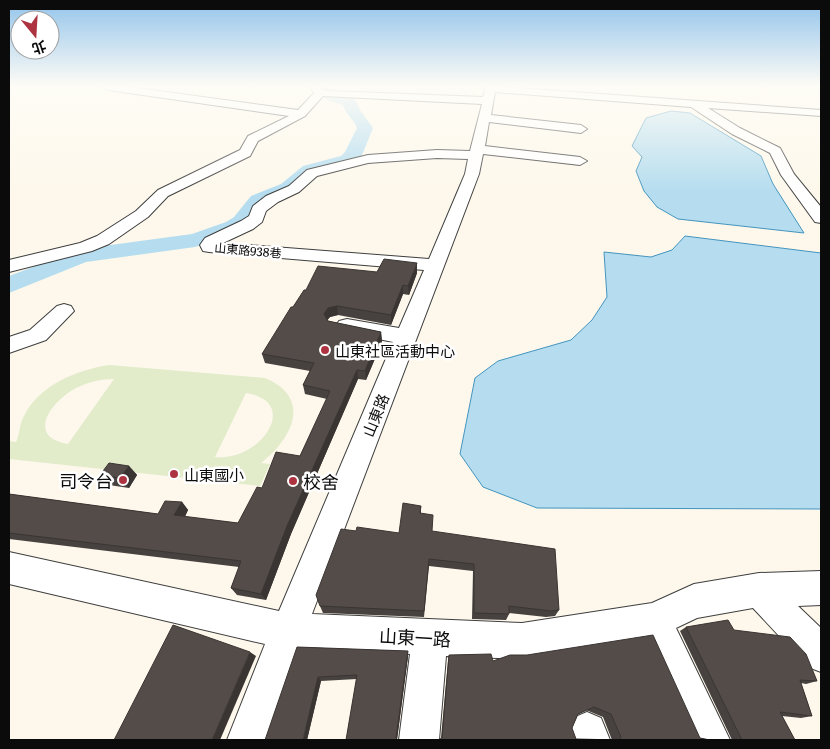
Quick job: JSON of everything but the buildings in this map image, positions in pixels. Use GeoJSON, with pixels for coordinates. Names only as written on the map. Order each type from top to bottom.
{"type":"FeatureCollection","features":[{"type":"Feature","properties":{"kind":"street"},"geometry":{"type":"LineString","coordinates":[[9,266],[86,247],[102,240],[142,214],[163,193],[231,162],[245,153],[253,139],[286,122]]}},
{"type":"Feature","properties":{"kind":"street","name":"山東路"},"geometry":{"type":"LineString","coordinates":[[247,740],[288,631],[472,174],[484,122]]}},
{"type":"Feature","properties":{"kind":"street"},"geometry":{"type":"LineString","coordinates":[[552,122],[581,129]]}},
{"type":"Feature","properties":{"kind":"street"},"geometry":{"type":"LineString","coordinates":[[722,122],[775,152],[788,176],[821,218]]}},
{"type":"Feature","properties":{"kind":"street"},"geometry":{"type":"LineString","coordinates":[[478,152],[580,161]]}},
{"type":"Feature","properties":{"kind":"street","name":"山東路938巷"},"geometry":{"type":"LineString","coordinates":[[435,265],[210,247],[208,244],[247,225],[256,218],[259,209],[272,199],[294,189],[312,174],[322,170],[368,158],[400,158],[478,152]]}},
{"type":"Feature","properties":{"kind":"street"},"geometry":{"type":"LineString","coordinates":[[9,345],[38,335],[64,311]]}},
{"type":"Feature","properties":{"kind":"street"},"geometry":{"type":"LineString","coordinates":[[338,324],[407,337]]}},
{"type":"Feature","properties":{"kind":"street","name":"山東一路"},"geometry":{"type":"LineString","coordinates":[[9,568],[288,631],[522,641],[654,620],[694,601],[759,590],[821,588]]}},
{"type":"Feature","properties":{"kind":"street"},"geometry":{"type":"LineString","coordinates":[[759,590],[821,654]]}},
{"type":"Feature","properties":{"kind":"street"},"geometry":{"type":"LineString","coordinates":[[654,620],[710,740]]}},
{"type":"Feature","properties":{"kind":"street"},"geometry":{"type":"LineString","coordinates":[[419,740],[430,638]]}},
{"type":"Feature","properties":{"kind":"green space"},"geometry":{"type":"Polygon","coordinates":[[[109,365],[265,378],[280,386],[289,396],[293,407],[293,419],[289,431],[281,442],[261,463],[270,464],[260,486],[9,459],[9,441],[16,442],[22,419],[39,396],[72,375],[109,365]],[[114,379],[99,380],[76,388],[67,394],[52,409],[47,418],[45,426],[47,434],[55,440],[68,444],[114,379]],[[246,393],[215,457],[232,456],[247,450],[259,441],[268,430],[273,419],[271,408],[263,399],[246,393]]]}},
{"type":"Feature","properties":{"kind":"water"},"geometry":{"type":"Polygon","coordinates":[[[644,122],[705,122],[761,156],[773,184],[804,233],[678,219],[657,207],[644,191],[636,171],[642,157],[632,146],[644,122]]]}},
{"type":"Feature","properties":{"kind":"water"},"geometry":{"type":"Polygon","coordinates":[[[685,236],[821,253],[821,509],[537,508],[483,487],[460,454],[475,378],[498,361],[571,340],[592,320],[607,297],[604,252],[651,257],[672,250],[685,236]]]}},
{"type":"Feature","properties":{"kind":"waterway"},"geometry":{"type":"LineString","coordinates":[[9,285],[81,256],[195,240],[234,227],[242,221],[250,208],[258,200],[288,188],[310,170],[347,160],[353,155],[365,128],[363,122]]}},
{"type":"Feature","properties":{"kind":"place","name":"山東社區活動中心"},"geometry":{"type":"Point","coordinates":[325,350]}},
{"type":"Feature","properties":{"kind":"place","name":"山東國小"},"geometry":{"type":"Point","coordinates":[174,474]}},
{"type":"Feature","properties":{"kind":"place","name":"司令台"},"geometry":{"type":"Point","coordinates":[123,480]}},
{"type":"Feature","properties":{"kind":"place","name":"校舍"},"geometry":{"type":"Point","coordinates":[293,481]}}]}
